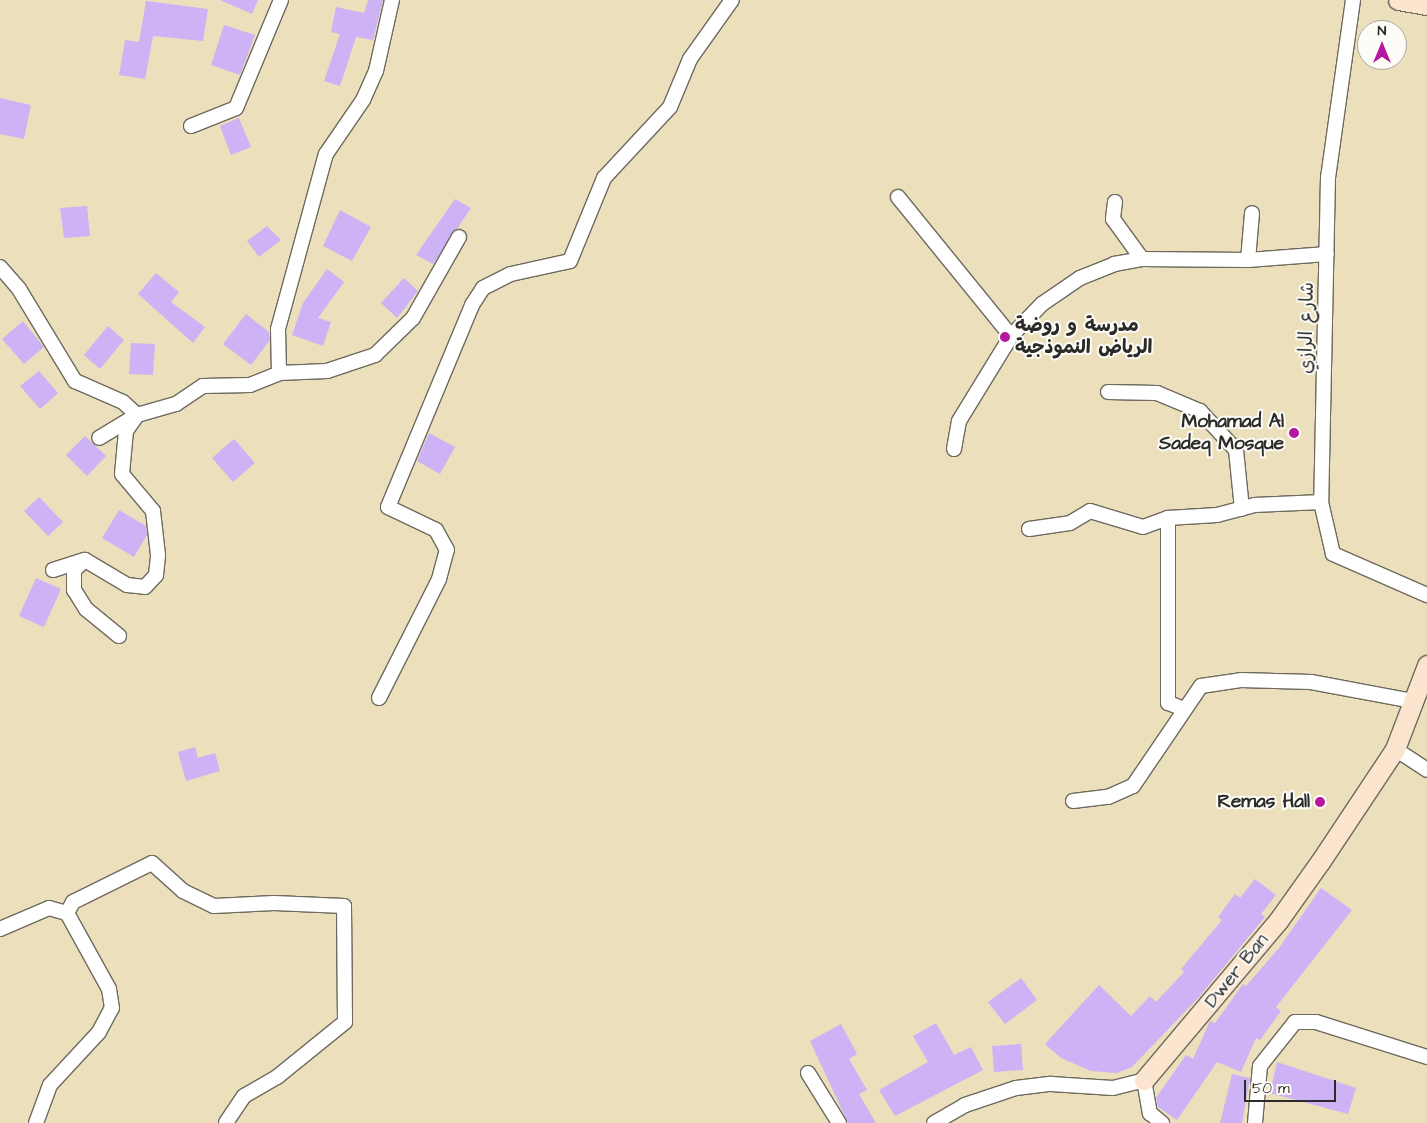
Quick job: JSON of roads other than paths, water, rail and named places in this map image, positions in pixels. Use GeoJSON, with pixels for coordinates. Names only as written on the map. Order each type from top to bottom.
{"type":"FeatureCollection","features":[{"type":"Feature","properties":{"kind":"street"},"geometry":{"type":"LineString","coordinates":[[191,126],[236,108],[281,0]]}},
{"type":"Feature","properties":{"kind":"street"},"geometry":{"type":"LineString","coordinates":[[279,374],[278,330],[321,170],[326,154],[363,100],[376,71],[392,0]]}},
{"type":"Feature","properties":{"kind":"street"},"geometry":{"type":"LineString","coordinates":[[380,698],[439,579],[446,550],[436,530],[388,507],[472,305],[483,288],[512,274],[570,261],[604,178],[670,107],[690,59],[732,0]]}},
{"type":"Feature","properties":{"kind":"street","name":"شارع الرازي"},"geometry":{"type":"LineString","coordinates":[[1353,0],[1328,177],[1321,502],[1333,554],[1427,595]]}},
{"type":"Feature","properties":{"kind":"street"},"geometry":{"type":"LineString","coordinates":[[1398,0],[1427,4]]}},
{"type":"Feature","properties":{"kind":"street"},"geometry":{"type":"LineString","coordinates":[[898,197],[1010,336]]}},
{"type":"Feature","properties":{"kind":"street"},"geometry":{"type":"LineString","coordinates":[[1115,202],[1113,219],[1142,259]]}},
{"type":"Feature","properties":{"kind":"street"},"geometry":{"type":"LineString","coordinates":[[1248,260],[1252,213]]}},
{"type":"Feature","properties":{"kind":"street"},"geometry":{"type":"LineString","coordinates":[[100,438],[137,415],[176,404],[203,386],[250,385],[279,374],[327,371],[375,355],[413,318],[459,237]]}},
{"type":"Feature","properties":{"kind":"street"},"geometry":{"type":"LineString","coordinates":[[954,449],[959,421],[1010,336],[1042,304],[1080,278],[1114,264],[1142,259],[1248,260],[1327,254]]}},
{"type":"Feature","properties":{"kind":"street"},"geometry":{"type":"LineString","coordinates":[[0,267],[19,289],[75,381],[123,402],[137,415]]}},
{"type":"Feature","properties":{"kind":"street"},"geometry":{"type":"LineString","coordinates":[[1108,392],[1157,393],[1200,411],[1236,450],[1242,510]]}},
{"type":"Feature","properties":{"kind":"street"},"geometry":{"type":"LineString","coordinates":[[53,570],[85,560],[127,586],[145,587],[156,575],[158,556],[153,511],[122,474],[126,431],[137,415]]}},
{"type":"Feature","properties":{"kind":"street"},"geometry":{"type":"LineString","coordinates":[[1029,529],[1070,523],[1090,511],[1143,527],[1168,518],[1321,502]]}},
{"type":"Feature","properties":{"kind":"street"},"geometry":{"type":"LineString","coordinates":[[1168,518],[1166,684],[1168,703],[1184,709]]}},
{"type":"Feature","properties":{"kind":"street"},"geometry":{"type":"LineString","coordinates":[[85,560],[74,570],[74,590],[86,609],[119,636]]}},
{"type":"Feature","properties":{"kind":"street","name":"Dwer Ban"},"geometry":{"type":"LineString","coordinates":[[1144,1080],[1278,921],[1394,749],[1427,665]]}},
{"type":"Feature","properties":{"kind":"street"},"geometry":{"type":"LineString","coordinates":[[1073,801],[1108,797],[1133,786],[1201,686],[1241,680],[1311,682],[1413,701]]}},
{"type":"Feature","properties":{"kind":"street"},"geometry":{"type":"LineString","coordinates":[[1394,749],[1427,770]]}},
{"type":"Feature","properties":{"kind":"street"},"geometry":{"type":"LineString","coordinates":[[67,913],[73,902],[152,863],[183,891],[214,906],[274,903],[344,906],[346,1022],[277,1077],[244,1096],[226,1123]]}},
{"type":"Feature","properties":{"kind":"street"},"geometry":{"type":"LineString","coordinates":[[0,929],[49,908],[67,913],[110,989],[112,1008],[99,1032],[50,1085],[36,1123]]}},
{"type":"Feature","properties":{"kind":"street"},"geometry":{"type":"LineString","coordinates":[[1256,1123],[1260,1066],[1295,1022],[1316,1022],[1427,1057]]}},
{"type":"Feature","properties":{"kind":"street"},"geometry":{"type":"LineString","coordinates":[[808,1073],[839,1123]]}},
{"type":"Feature","properties":{"kind":"street"},"geometry":{"type":"LineString","coordinates":[[934,1123],[965,1105],[1016,1088],[1058,1084],[1113,1088],[1144,1080],[1150,1113],[1162,1123]]}},
{"type":"Feature","properties":{"kind":"place","name":"مدرسة و روضة الرياض النموذجية"},"geometry":{"type":"Point","coordinates":[1005,337]}},
{"type":"Feature","properties":{"kind":"place","name":"Mohamad Al Sadeq Mosque"},"geometry":{"type":"Point","coordinates":[1294,433]}},
{"type":"Feature","properties":{"kind":"place","name":"Remas Hall"},"geometry":{"type":"Point","coordinates":[1320,802]}}]}
